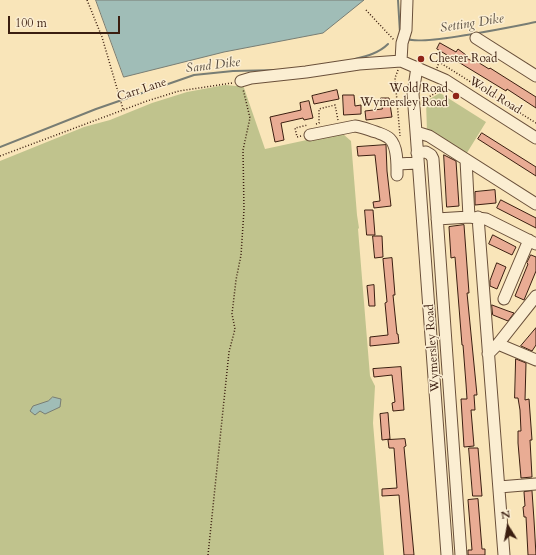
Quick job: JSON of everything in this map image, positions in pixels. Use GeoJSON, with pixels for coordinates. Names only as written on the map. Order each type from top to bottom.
{"type":"FeatureCollection","features":[{"type":"Feature","properties":{"kind":"street"},"geometry":{"type":"LineString","coordinates":[[401,61],[407,0]]}},
{"type":"Feature","properties":{"kind":"street"},"geometry":{"type":"LineString","coordinates":[[476,38],[535,74]]}},
{"type":"Feature","properties":{"kind":"street"},"geometry":{"type":"LineString","coordinates":[[242,81],[251,78],[359,64],[401,61],[417,67]]}},
{"type":"Feature","properties":{"kind":"street","name":"Wold Road"},"geometry":{"type":"LineString","coordinates":[[417,67],[445,80],[536,138]]}},
{"type":"Feature","properties":{"kind":"street","name":"Wymersley Road"},"geometry":{"type":"LineString","coordinates":[[417,67],[413,94],[447,555]]}},
{"type":"Feature","properties":{"kind":"street"},"geometry":{"type":"LineString","coordinates":[[314,129],[340,129],[355,126],[362,127],[385,136],[391,140],[394,146],[397,169],[418,158]]}},
{"type":"Feature","properties":{"kind":"street"},"geometry":{"type":"LineString","coordinates":[[416,132],[429,136],[536,204]]}},
{"type":"Feature","properties":{"kind":"street","name":"Wymersley Road"},"geometry":{"type":"LineString","coordinates":[[418,158],[426,152],[431,154],[433,159],[461,555]]}},
{"type":"Feature","properties":{"kind":"street"},"geometry":{"type":"LineString","coordinates":[[466,160],[474,217],[488,354],[504,555]]}},
{"type":"Feature","properties":{"kind":"street"},"geometry":{"type":"LineString","coordinates":[[437,219],[474,217],[486,219],[532,242],[504,299]]}},
{"type":"Feature","properties":{"kind":"street"},"geometry":{"type":"LineString","coordinates":[[488,354],[498,344],[536,296]]}},
{"type":"Feature","properties":{"kind":"street"},"geometry":{"type":"LineString","coordinates":[[498,344],[536,360]]}},
{"type":"Feature","properties":{"kind":"street"},"geometry":{"type":"LineString","coordinates":[[499,487],[536,484]]}},
{"type":"Feature","properties":{"kind":"path"},"geometry":{"type":"LineString","coordinates":[[86,0],[102,38],[123,109]]}},
{"type":"Feature","properties":{"kind":"path"},"geometry":{"type":"LineString","coordinates":[[366,10],[404,40]]}},
{"type":"Feature","properties":{"kind":"path"},"geometry":{"type":"LineString","coordinates":[[400,137],[396,78],[401,61]]}},
{"type":"Feature","properties":{"kind":"path"},"geometry":{"type":"LineString","coordinates":[[433,75],[439,62],[536,123]]}},
{"type":"Feature","properties":{"kind":"path"},"geometry":{"type":"LineString","coordinates":[[208,555],[229,352],[235,329],[232,314],[234,294],[241,255],[244,210],[243,150],[250,118],[242,81]]}},
{"type":"Feature","properties":{"kind":"path","name":"Carr Lane"},"geometry":{"type":"LineString","coordinates":[[0,156],[123,109],[179,91],[242,81]]}},
{"type":"Feature","properties":{"kind":"path"},"geometry":{"type":"LineString","coordinates":[[418,101],[423,101],[439,91],[442,85]]}},
{"type":"Feature","properties":{"kind":"path"},"geometry":{"type":"LineString","coordinates":[[397,103],[409,102]]}},
{"type":"Feature","properties":{"kind":"path"},"geometry":{"type":"LineString","coordinates":[[314,129],[295,128],[296,137],[314,129],[319,123],[319,109],[335,105],[340,129]]}},
{"type":"Feature","properties":{"kind":"green space"},"geometry":{"type":"Polygon","coordinates":[[[225,85],[243,85],[265,149],[343,134],[351,141],[370,376],[375,386],[373,423],[384,555],[0,555],[0,161],[84,127],[110,120],[152,103],[187,92],[225,85]]]}},
{"type":"Feature","properties":{"kind":"green space"},"geometry":{"type":"Polygon","coordinates":[[[440,93],[486,122],[465,156],[427,132],[426,101],[440,93]]]}},
{"type":"Feature","properties":{"kind":"water"},"geometry":{"type":"Polygon","coordinates":[[[96,0],[364,0],[323,33],[224,52],[124,77],[96,0]]]}},
{"type":"Feature","properties":{"kind":"water"},"geometry":{"type":"Polygon","coordinates":[[[53,397],[61,399],[60,407],[45,414],[40,411],[35,415],[30,411],[33,406],[48,401],[53,397]]]}},
{"type":"Feature","properties":{"kind":"building"},"geometry":{"type":"Polygon","coordinates":[[[440,43],[456,52],[458,49],[466,55],[465,57],[475,63],[476,61],[489,69],[490,68],[536,97],[536,108],[507,89],[506,91],[437,49],[440,43]]]}},
{"type":"Feature","properties":{"kind":"building"},"geometry":{"type":"Polygon","coordinates":[[[337,90],[339,99],[314,104],[312,96],[337,90]]]}},
{"type":"Feature","properties":{"kind":"building"},"geometry":{"type":"Polygon","coordinates":[[[343,95],[354,95],[355,106],[361,105],[361,114],[344,115],[343,95]]]}},
{"type":"Feature","properties":{"kind":"building"},"geometry":{"type":"Polygon","coordinates":[[[381,98],[389,98],[392,117],[366,120],[365,111],[382,109],[381,98]]]}},
{"type":"Feature","properties":{"kind":"building"},"geometry":{"type":"Polygon","coordinates":[[[309,101],[313,118],[304,120],[303,118],[281,123],[284,140],[275,142],[270,117],[301,110],[300,103],[309,101]]]}},
{"type":"Feature","properties":{"kind":"building"},"geometry":{"type":"Polygon","coordinates":[[[482,133],[536,167],[536,176],[478,139],[482,133]]]}},
{"type":"Feature","properties":{"kind":"building"},"geometry":{"type":"Polygon","coordinates":[[[386,145],[391,206],[374,208],[373,202],[380,201],[375,155],[358,156],[357,147],[386,145]]]}},
{"type":"Feature","properties":{"kind":"building"},"geometry":{"type":"Polygon","coordinates":[[[444,155],[456,161],[459,206],[447,207],[444,155]]]}},
{"type":"Feature","properties":{"kind":"building"},"geometry":{"type":"Polygon","coordinates":[[[495,190],[496,203],[475,205],[475,192],[495,190]]]}},
{"type":"Feature","properties":{"kind":"building"},"geometry":{"type":"Polygon","coordinates":[[[501,200],[536,218],[536,228],[497,208],[501,200]]]}},
{"type":"Feature","properties":{"kind":"building"},"geometry":{"type":"Polygon","coordinates":[[[365,210],[373,210],[375,235],[367,235],[365,210]]]}},
{"type":"Feature","properties":{"kind":"building"},"geometry":{"type":"Polygon","coordinates":[[[464,225],[469,293],[467,293],[477,395],[474,395],[475,410],[471,410],[474,446],[464,447],[461,399],[467,399],[466,384],[455,257],[451,258],[449,227],[464,225]]]}},
{"type":"Feature","properties":{"kind":"building"},"geometry":{"type":"Polygon","coordinates":[[[493,235],[516,247],[512,255],[489,244],[493,235]]]}},
{"type":"Feature","properties":{"kind":"building"},"geometry":{"type":"Polygon","coordinates":[[[373,236],[382,236],[383,257],[375,258],[373,236]]]}},
{"type":"Feature","properties":{"kind":"building"},"geometry":{"type":"Polygon","coordinates":[[[531,255],[536,257],[536,271],[524,300],[515,296],[531,255]]]}},
{"type":"Feature","properties":{"kind":"building"},"geometry":{"type":"Polygon","coordinates":[[[392,258],[395,295],[393,295],[399,343],[370,346],[370,337],[388,335],[383,259],[392,258]]]}},
{"type":"Feature","properties":{"kind":"building"},"geometry":{"type":"Polygon","coordinates":[[[497,263],[506,267],[497,289],[490,286],[490,281],[497,263]]]}},
{"type":"Feature","properties":{"kind":"building"},"geometry":{"type":"Polygon","coordinates":[[[374,285],[375,306],[369,306],[367,286],[374,285]]]}},
{"type":"Feature","properties":{"kind":"building"},"geometry":{"type":"Polygon","coordinates":[[[492,305],[514,313],[508,321],[493,315],[492,305]]]}},
{"type":"Feature","properties":{"kind":"building"},"geometry":{"type":"Polygon","coordinates":[[[536,328],[536,345],[532,351],[521,346],[536,328]]]}},
{"type":"Feature","properties":{"kind":"building"},"geometry":{"type":"Polygon","coordinates":[[[516,359],[526,363],[525,400],[529,399],[532,440],[530,440],[532,477],[521,478],[518,443],[518,431],[521,431],[520,410],[518,398],[515,398],[516,359]]]}},
{"type":"Feature","properties":{"kind":"building"},"geometry":{"type":"Polygon","coordinates":[[[401,367],[404,410],[393,411],[392,403],[395,402],[392,375],[374,377],[373,369],[401,367]]]}},
{"type":"Feature","properties":{"kind":"building"},"geometry":{"type":"Polygon","coordinates":[[[388,413],[390,439],[382,440],[380,414],[388,413]]]}},
{"type":"Feature","properties":{"kind":"building"},"geometry":{"type":"Polygon","coordinates":[[[405,439],[406,446],[404,447],[414,555],[404,555],[399,495],[382,496],[382,489],[397,488],[394,448],[389,448],[388,440],[405,439]]]}},
{"type":"Feature","properties":{"kind":"building"},"geometry":{"type":"Polygon","coordinates":[[[469,448],[478,448],[482,496],[473,496],[469,448]]]}},
{"type":"Feature","properties":{"kind":"building"},"geometry":{"type":"Polygon","coordinates":[[[532,491],[536,555],[528,555],[526,517],[524,517],[523,507],[525,506],[524,492],[532,491]]]}},
{"type":"Feature","properties":{"kind":"building"},"geometry":{"type":"Polygon","coordinates":[[[478,499],[482,549],[485,549],[485,555],[468,555],[468,550],[472,550],[468,500],[478,499]]]}},
{"type":"Feature","properties":{"kind":"waterway"},"geometry":{"type":"LineString","coordinates":[[398,0],[400,33]]}},
{"type":"Feature","properties":{"kind":"waterway","name":"Setting Dike"},"geometry":{"type":"LineString","coordinates":[[408,39],[431,40],[449,38],[536,22]]}},
{"type":"Feature","properties":{"kind":"waterway","name":"Sand Dike"},"geometry":{"type":"LineString","coordinates":[[355,59],[377,52],[388,44]]}},
{"type":"Feature","properties":{"kind":"waterway","name":"Sand Dike"},"geometry":{"type":"LineString","coordinates":[[0,147],[96,109],[194,75],[233,71],[280,70]]}},
{"type":"Feature","properties":{"kind":"place","name":"Chester Road"},"geometry":{"type":"Point","coordinates":[421,59]}},
{"type":"Feature","properties":{"kind":"place","name":"Wold Road Wymersley Road"},"geometry":{"type":"Point","coordinates":[456,96]}}]}
